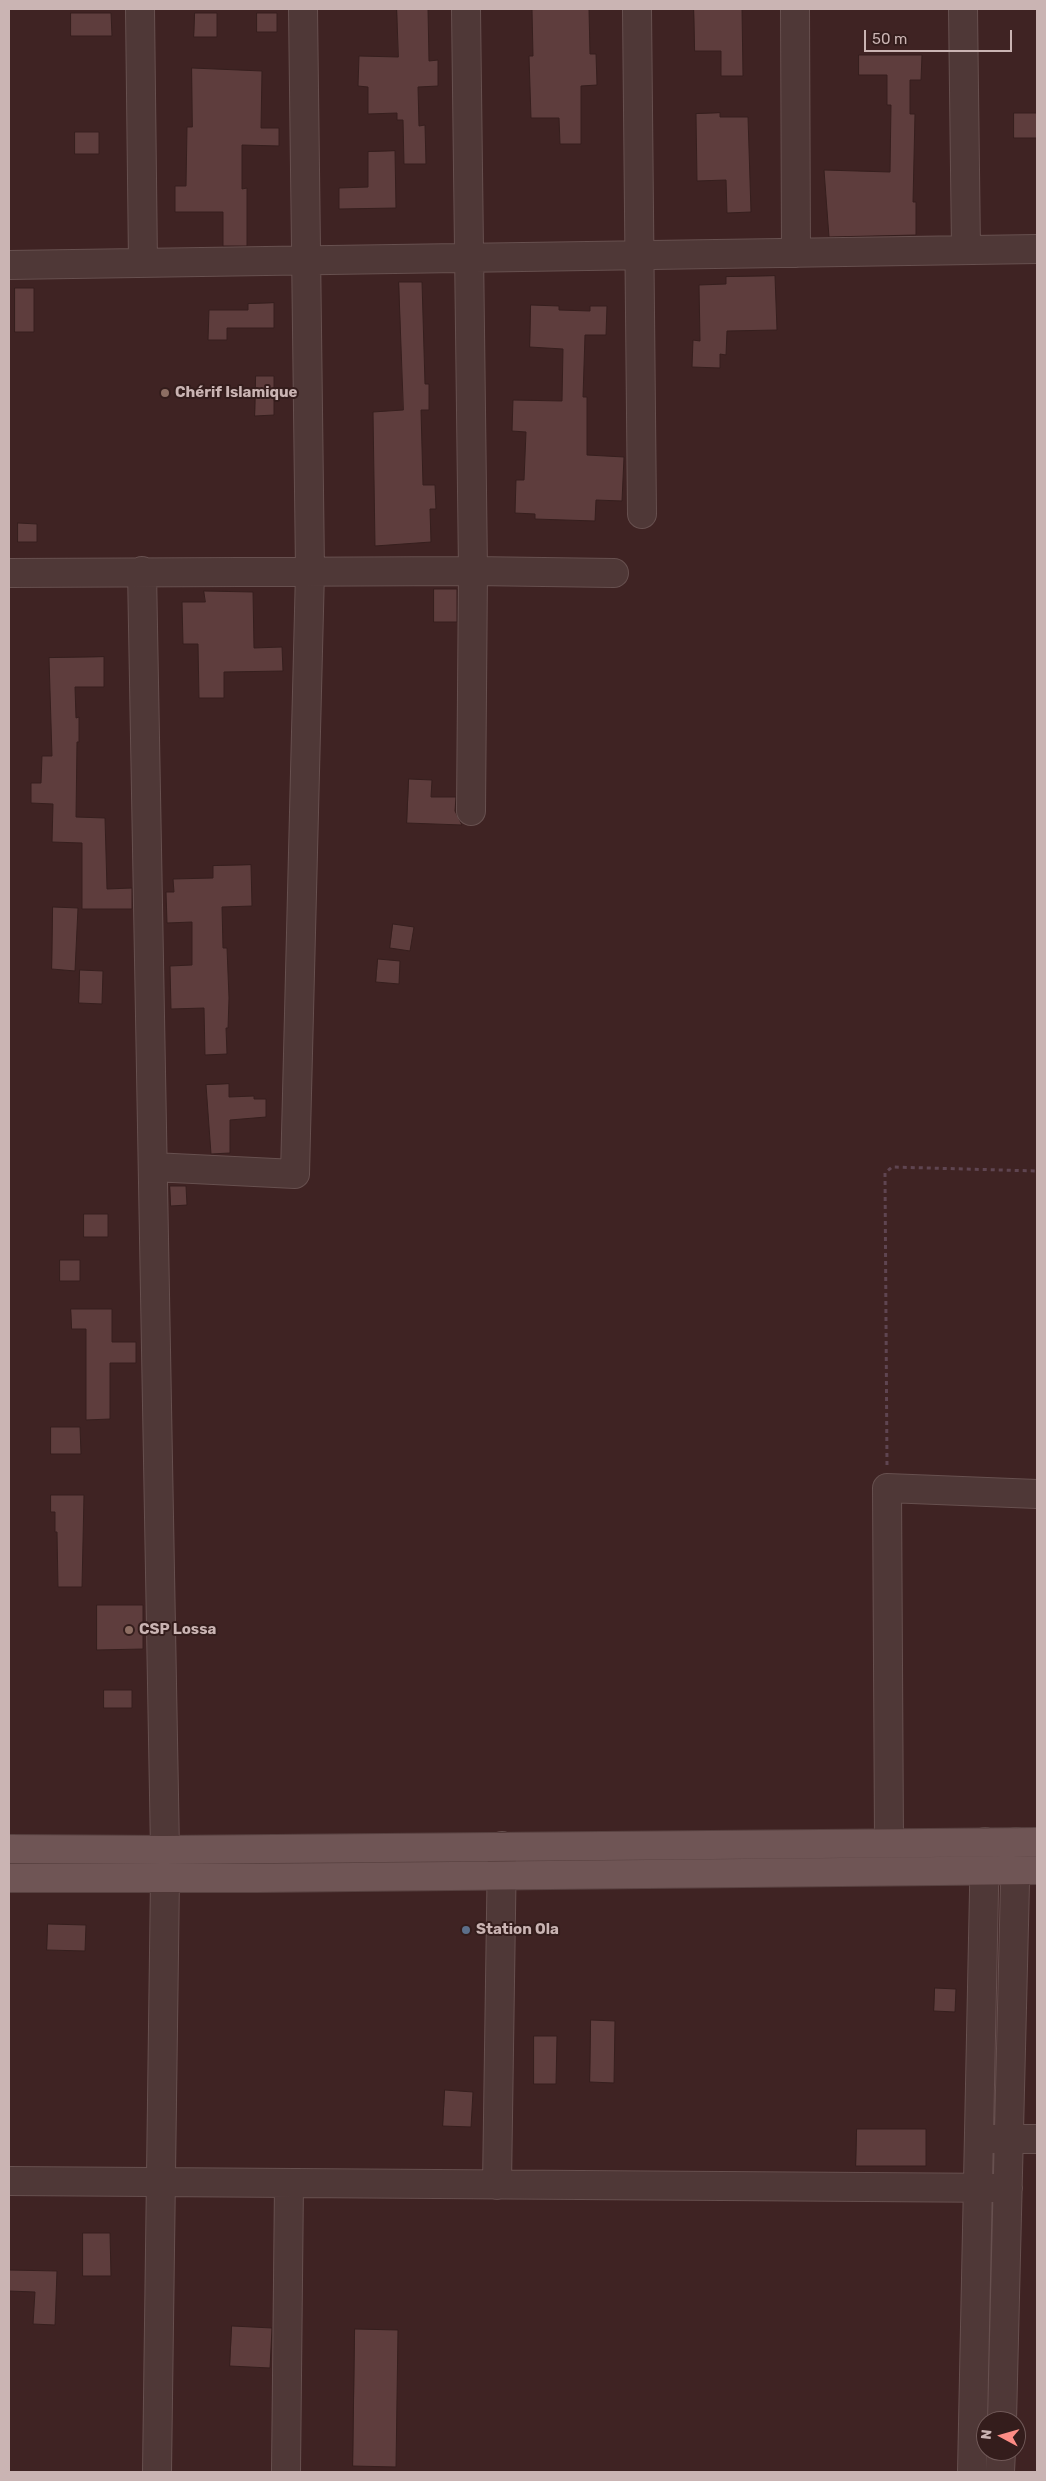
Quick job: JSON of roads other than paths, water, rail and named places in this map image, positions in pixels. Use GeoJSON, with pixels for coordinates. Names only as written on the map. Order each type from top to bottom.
{"type":"FeatureCollection","features":[{"type":"Feature","properties":{"kind":"main road"},"geometry":{"type":"LineString","coordinates":[[9,1849],[164,1850],[1026,1842]]}},
{"type":"Feature","properties":{"kind":"main road"},"geometry":{"type":"LineString","coordinates":[[256,1849],[258,1878]]}},
{"type":"Feature","properties":{"kind":"main road"},"geometry":{"type":"LineString","coordinates":[[9,1878],[258,1878],[1026,1870]]}},
{"type":"Feature","properties":{"kind":"street"},"geometry":{"type":"LineString","coordinates":[[140,9],[143,263]]}},
{"type":"Feature","properties":{"kind":"street"},"geometry":{"type":"LineString","coordinates":[[153,1167],[295,1174],[310,571],[303,9]]}},
{"type":"Feature","properties":{"kind":"street"},"geometry":{"type":"LineString","coordinates":[[466,9],[471,258],[473,571],[471,811]]}},
{"type":"Feature","properties":{"kind":"street"},"geometry":{"type":"LineString","coordinates":[[636,9],[642,514]]}},
{"type":"Feature","properties":{"kind":"street"},"geometry":{"type":"LineString","coordinates":[[795,9],[796,253]]}},
{"type":"Feature","properties":{"kind":"street"},"geometry":{"type":"LineString","coordinates":[[963,9],[966,250]]}},
{"type":"Feature","properties":{"kind":"street"},"geometry":{"type":"LineString","coordinates":[[9,265],[1037,249]]}},
{"type":"Feature","properties":{"kind":"street"},"geometry":{"type":"LineString","coordinates":[[9,573],[142,571],[614,572]]}},
{"type":"Feature","properties":{"kind":"street"},"geometry":{"type":"LineString","coordinates":[[142,571],[164,1850]]}},
{"type":"Feature","properties":{"kind":"street"},"geometry":{"type":"LineString","coordinates":[[889,1842],[887,1488],[1037,1494]]}},
{"type":"Feature","properties":{"kind":"street"},"geometry":{"type":"LineString","coordinates":[[972,2472],[977,2188],[986,1870],[977,1842]]}},
{"type":"Feature","properties":{"kind":"street"},"geometry":{"type":"LineString","coordinates":[[1002,2411],[1009,2139],[1026,1965],[1026,1842]]}},
{"type":"Feature","properties":{"kind":"street"},"geometry":{"type":"LineString","coordinates":[[497,2185],[502,1846]]}},
{"type":"Feature","properties":{"kind":"street"},"geometry":{"type":"LineString","coordinates":[[157,2472],[165,1878]]}},
{"type":"Feature","properties":{"kind":"street"},"geometry":{"type":"LineString","coordinates":[[979,2140],[1037,2139]]}},
{"type":"Feature","properties":{"kind":"street"},"geometry":{"type":"LineString","coordinates":[[9,2182],[1008,2188]]}},
{"type":"Feature","properties":{"kind":"street"},"geometry":{"type":"LineString","coordinates":[[286,2472],[289,2183]]}},
{"type":"Feature","properties":{"kind":"place","name":"Chérif Islamique"},"geometry":{"type":"Point","coordinates":[165,393]}},
{"type":"Feature","properties":{"kind":"place","name":"CSP Lossa"},"geometry":{"type":"Point","coordinates":[129,1630]}},
{"type":"Feature","properties":{"kind":"place","name":"Station Ola"},"geometry":{"type":"Point","coordinates":[466,1930]}}]}
